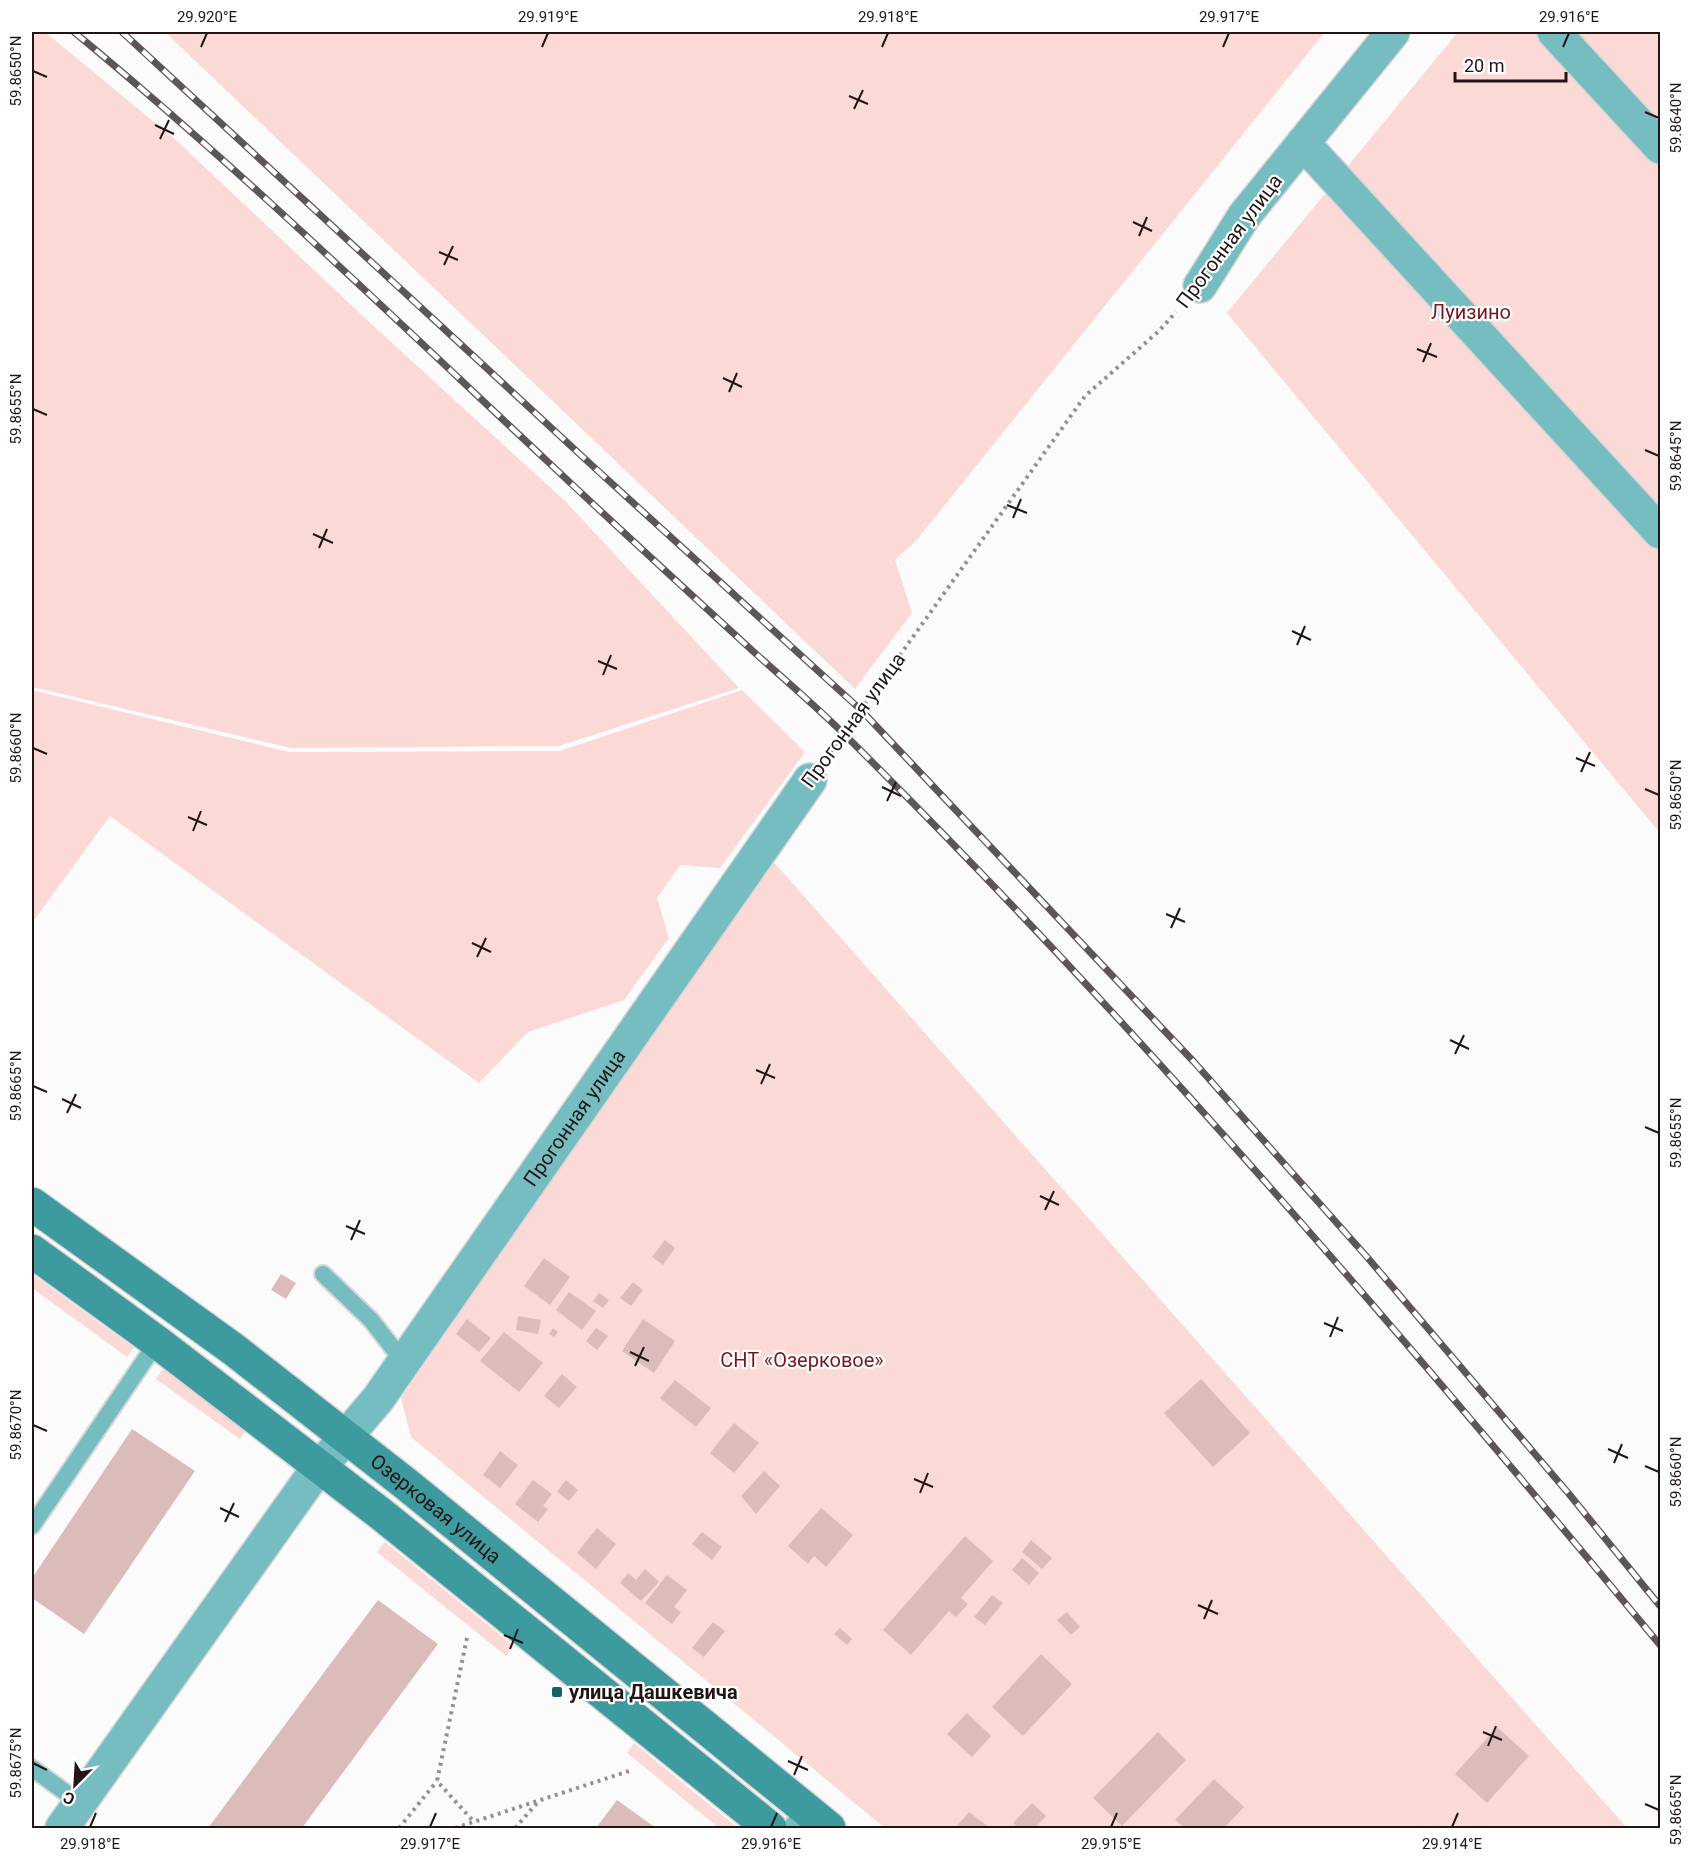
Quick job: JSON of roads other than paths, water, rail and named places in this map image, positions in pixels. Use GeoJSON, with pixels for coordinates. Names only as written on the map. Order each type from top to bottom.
{"type":"FeatureCollection","features":[{"type":"Feature","properties":{"kind":"street","name":"Прогонная улица"},"geometry":{"type":"LineString","coordinates":[[1200,286],[1244,216],[1393,32]]}},
{"type":"Feature","properties":{"kind":"street"},"geometry":{"type":"LineString","coordinates":[[1554,32],[1660,147]]}},
{"type":"Feature","properties":{"kind":"street"},"geometry":{"type":"LineString","coordinates":[[1303,143],[1660,532]]}},
{"type":"Feature","properties":{"kind":"street","name":"Прогонная улица"},"geometry":{"type":"LineString","coordinates":[[345,1437],[378,1398],[810,780]]}},
{"type":"Feature","properties":{"kind":"street","name":"Озерковая улица"},"geometry":{"type":"LineString","coordinates":[[32,1204],[233,1349],[406,1484],[591,1633],[808,1822]]}},
{"type":"Feature","properties":{"kind":"street","name":"Озерковая улица"},"geometry":{"type":"LineString","coordinates":[[32,1251],[157,1342],[381,1514],[770,1828]]}},
{"type":"Feature","properties":{"kind":"street"},"geometry":{"type":"LineString","coordinates":[[71,1816],[319,1467],[345,1437]]}},
{"type":"Feature","properties":{"kind":"lane"},"geometry":{"type":"LineString","coordinates":[[323,1274],[371,1320],[404,1361]]}},
{"type":"Feature","properties":{"kind":"lane"},"geometry":{"type":"LineString","coordinates":[[32,1526],[157,1342]]}},
{"type":"Feature","properties":{"kind":"lane"},"geometry":{"type":"LineString","coordinates":[[32,1768],[71,1816]]}},
{"type":"Feature","properties":{"kind":"railway"},"geometry":{"type":"LineString","coordinates":[[74,32],[195,135],[313,242],[624,533],[825,716],[955,846],[1060,956],[1265,1181],[1660,1645]]}},
{"type":"Feature","properties":{"kind":"railway"},"geometry":{"type":"LineString","coordinates":[[122,32],[861,710],[1194,1062],[1367,1257],[1569,1494],[1660,1606]]}},
{"type":"Feature","properties":{"kind":"place","name":"улица Дашкевича"},"geometry":{"type":"Point","coordinates":[557,1692]}},
{"type":"Feature","properties":{"kind":"park label","name":"Луизино"},"geometry":{"type":"Point","coordinates":[1471,312]}},
{"type":"Feature","properties":{"kind":"park label","name":"СНТ «Озерковое»"},"geometry":{"type":"Point","coordinates":[802,1360]}}]}
